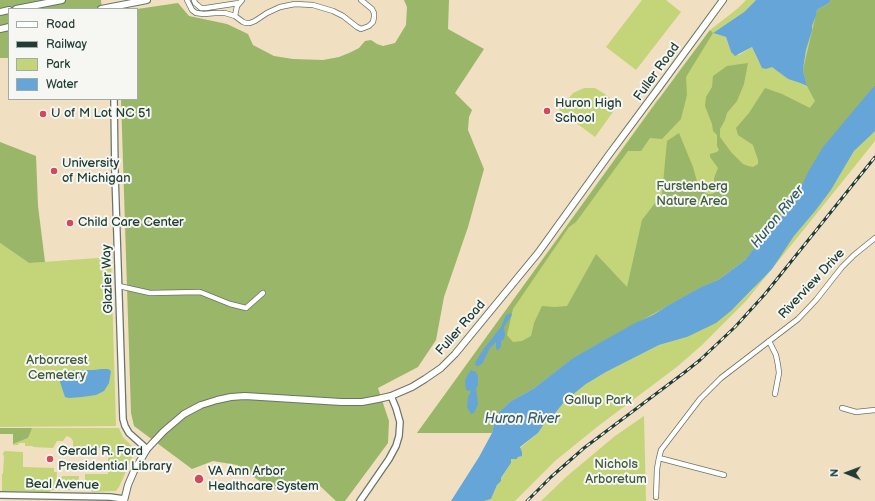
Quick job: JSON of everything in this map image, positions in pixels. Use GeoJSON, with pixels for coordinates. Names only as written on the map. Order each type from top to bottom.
{"type":"FeatureCollection","features":[{"type":"Feature","properties":{"kind":"main road"},"geometry":{"type":"LineString","coordinates":[[21,8],[62,0]]}},
{"type":"Feature","properties":{"kind":"main road"},"geometry":{"type":"LineString","coordinates":[[113,8],[147,0]]}},
{"type":"Feature","properties":{"kind":"main road","name":"Fuller Road"},"geometry":{"type":"LineString","coordinates":[[124,500],[128,485],[146,449],[184,414],[201,405],[231,397],[245,396],[362,402],[391,396],[425,379],[441,368],[484,320],[538,253],[722,0]]}},
{"type":"Feature","properties":{"kind":"main road"},"geometry":{"type":"LineString","coordinates":[[30,8],[40,4]]}},
{"type":"Feature","properties":{"kind":"street"},"geometry":{"type":"LineString","coordinates":[[187,0],[192,10],[199,14],[225,13],[235,16],[243,22],[250,23],[280,7],[295,4],[318,6],[343,16],[361,29],[369,26],[374,17],[372,9],[361,0]]}},
{"type":"Feature","properties":{"kind":"street"},"geometry":{"type":"LineString","coordinates":[[194,0],[195,3],[202,8],[240,2]]}},
{"type":"Feature","properties":{"kind":"street"},"geometry":{"type":"LineString","coordinates":[[235,16],[236,8],[240,2]]}},
{"type":"Feature","properties":{"kind":"street","name":"Glazier Way"},"geometry":{"type":"LineString","coordinates":[[114,100],[123,419],[129,433],[146,449]]}},
{"type":"Feature","properties":{"kind":"street","name":"Riverview Drive"},"geometry":{"type":"LineString","coordinates":[[659,458],[661,450],[700,399],[721,378],[798,319],[816,300],[842,267],[875,238]]}},
{"type":"Feature","properties":{"kind":"street"},"geometry":{"type":"LineString","coordinates":[[119,286],[150,293],[200,292],[230,304],[246,308],[263,293]]}},
{"type":"Feature","properties":{"kind":"street"},"geometry":{"type":"LineString","coordinates":[[769,341],[776,355],[779,373],[775,394]]}},
{"type":"Feature","properties":{"kind":"street"},"geometry":{"type":"LineString","coordinates":[[360,501],[389,459],[396,446],[399,436],[400,422],[391,396]]}},
{"type":"Feature","properties":{"kind":"street"},"geometry":{"type":"LineString","coordinates":[[842,408],[856,412],[875,410]]}},
{"type":"Feature","properties":{"kind":"street"},"geometry":{"type":"LineString","coordinates":[[656,497],[659,458],[724,475]]}},
{"type":"Feature","properties":{"kind":"street","name":"Beal Avenue"},"geometry":{"type":"LineString","coordinates":[[0,495],[110,497],[124,500]]}},
{"type":"Feature","properties":{"kind":"green space"},"geometry":{"type":"Polygon","coordinates":[[[0,0],[101,0],[102,8],[8,8],[8,58],[0,58],[0,0]]]}},
{"type":"Feature","properties":{"kind":"green space"},"geometry":{"type":"Polygon","coordinates":[[[404,0],[449,0],[448,29],[484,49],[455,93],[472,110],[469,117],[468,130],[484,169],[468,227],[444,297],[436,340],[418,367],[378,388],[389,421],[388,443],[345,501],[336,501],[319,485],[271,489],[237,465],[213,461],[192,469],[134,426],[131,413],[121,100],[138,100],[138,9],[178,3],[189,16],[227,24],[248,34],[253,45],[274,56],[293,59],[323,60],[339,57],[349,53],[359,48],[365,41],[371,40],[383,46],[395,43],[406,25],[407,7],[404,0]]]}},
{"type":"Feature","properties":{"kind":"green space"},"geometry":{"type":"Polygon","coordinates":[[[642,0],[666,0],[681,12],[636,70],[606,47],[642,0]]]}},
{"type":"Feature","properties":{"kind":"green space","name":"Furstenberg Nature Area"},"geometry":{"type":"Polygon","coordinates":[[[746,0],[756,0],[744,12],[713,33],[726,37],[731,52],[739,55],[752,47],[759,62],[766,69],[772,66],[788,79],[806,86],[803,70],[806,50],[816,16],[875,0],[875,85],[782,216],[762,238],[718,280],[635,323],[552,375],[533,389],[511,401],[496,415],[492,433],[417,433],[658,99],[673,113],[672,82],[710,30],[746,0]]]}},
{"type":"Feature","properties":{"kind":"green space","name":"Furstenberg Nature Area"},"geometry":{"type":"Polygon","coordinates":[[[831,0],[875,0],[875,85],[798,194],[745,260],[718,280],[701,287],[573,358],[533,389],[511,401],[496,415],[492,433],[417,433],[710,30],[713,33],[686,77],[687,95],[681,119],[662,139],[650,138],[641,151],[628,151],[576,222],[569,227],[513,309],[507,335],[513,342],[522,341],[531,336],[534,323],[542,306],[567,306],[596,254],[627,287],[642,220],[662,194],[667,141],[679,133],[693,167],[698,185],[702,191],[707,194],[716,192],[717,188],[714,178],[718,168],[710,157],[710,154],[719,150],[717,146],[717,135],[713,131],[705,106],[706,97],[712,87],[713,76],[727,66],[748,63],[744,84],[737,101],[727,113],[720,129],[720,137],[731,152],[743,164],[753,167],[758,164],[753,145],[738,135],[736,128],[749,113],[765,88],[782,94],[810,108],[815,101],[807,86],[803,70],[817,10],[829,3],[831,0]]]}},
{"type":"Feature","properties":{"kind":"green space"},"geometry":{"type":"Polygon","coordinates":[[[584,88],[595,88],[618,105],[595,137],[559,110],[573,93],[584,88]]]}},
{"type":"Feature","properties":{"kind":"green space","name":"Gallup Park"},"geometry":{"type":"Polygon","coordinates":[[[875,131],[875,141],[746,301],[702,345],[678,366],[597,427],[555,461],[515,501],[484,501],[491,499],[497,485],[511,463],[511,459],[517,459],[522,452],[520,448],[538,433],[544,424],[565,401],[586,384],[659,345],[687,337],[732,310],[771,268],[794,236],[831,190],[854,151],[875,131]]]}},
{"type":"Feature","properties":{"kind":"green space"},"geometry":{"type":"Polygon","coordinates":[[[0,142],[36,156],[38,206],[45,262],[29,263],[0,243],[0,142]]]}},
{"type":"Feature","properties":{"kind":"green space","name":"Arborcrest Cemetery"},"geometry":{"type":"Polygon","coordinates":[[[0,243],[29,263],[111,257],[116,426],[0,427],[0,243]]]}},
{"type":"Feature","properties":{"kind":"green space","name":"Nichols Arboretum"},"geometry":{"type":"Polygon","coordinates":[[[644,416],[646,501],[541,501],[566,477],[615,436],[644,416]]]}},
{"type":"Feature","properties":{"kind":"green space"},"geometry":{"type":"Polygon","coordinates":[[[0,428],[32,428],[28,438],[13,444],[13,434],[0,434],[0,428]]]}},
{"type":"Feature","properties":{"kind":"green space"},"geometry":{"type":"Polygon","coordinates":[[[32,428],[119,428],[123,437],[133,447],[134,453],[119,487],[116,491],[95,492],[85,490],[85,474],[108,474],[108,448],[89,448],[87,452],[86,447],[73,447],[73,441],[67,436],[63,441],[57,441],[53,448],[25,446],[25,443],[13,445],[28,438],[32,428]]]}},
{"type":"Feature","properties":{"kind":"green space"},"geometry":{"type":"Polygon","coordinates":[[[5,451],[23,452],[23,467],[54,468],[54,472],[57,472],[55,490],[49,492],[2,491],[3,453],[5,451]]]}},
{"type":"Feature","properties":{"kind":"green space"},"geometry":{"type":"Polygon","coordinates":[[[79,476],[78,490],[62,489],[61,477],[79,476]]]}},
{"type":"Feature","properties":{"kind":"water"},"geometry":{"type":"Polygon","coordinates":[[[756,0],[831,0],[829,3],[817,10],[812,26],[803,70],[807,86],[788,79],[772,67],[766,69],[762,68],[752,47],[735,56],[731,52],[726,37],[713,33],[744,12],[756,0]]]}},
{"type":"Feature","properties":{"kind":"water","name":"Huron River"},"geometry":{"type":"Polygon","coordinates":[[[875,85],[875,131],[854,151],[831,190],[794,236],[772,269],[732,310],[716,323],[687,337],[659,345],[586,384],[565,401],[544,424],[538,433],[520,447],[522,456],[518,457],[517,459],[511,459],[511,463],[501,478],[501,481],[497,485],[491,499],[484,501],[451,501],[479,457],[492,433],[496,415],[511,401],[533,389],[573,358],[635,323],[653,315],[701,287],[718,280],[745,260],[782,216],[798,194],[808,172],[823,147],[875,85]]]}},
{"type":"Feature","properties":{"kind":"water"},"geometry":{"type":"Polygon","coordinates":[[[510,313],[512,315],[504,327],[505,335],[504,339],[501,341],[501,347],[498,350],[496,349],[496,342],[490,348],[482,364],[476,366],[475,363],[483,350],[501,327],[506,315],[510,313]]]}},
{"type":"Feature","properties":{"kind":"water"},"geometry":{"type":"Polygon","coordinates":[[[108,369],[111,371],[109,383],[104,391],[96,395],[69,398],[65,397],[60,382],[61,375],[67,371],[108,369]]]}},
{"type":"Feature","properties":{"kind":"water"},"geometry":{"type":"Polygon","coordinates":[[[471,370],[476,372],[478,376],[478,385],[476,388],[478,404],[474,413],[471,414],[467,407],[468,397],[471,391],[466,390],[465,381],[471,370]]]}},
{"type":"Feature","properties":{"kind":"railway"},"geometry":{"type":"LineString","coordinates":[[527,501],[551,477],[584,448],[700,360],[735,327],[765,294],[875,157]]}},
{"type":"Feature","properties":{"kind":"place","name":"Huron High School"},"geometry":{"type":"Point","coordinates":[547,111]}},
{"type":"Feature","properties":{"kind":"place","name":"U of M Lot NC 51"},"geometry":{"type":"Point","coordinates":[43,114]}},
{"type":"Feature","properties":{"kind":"place","name":"University of Michigan"},"geometry":{"type":"Point","coordinates":[54,171]}},
{"type":"Feature","properties":{"kind":"place","name":"Child Care Center"},"geometry":{"type":"Point","coordinates":[70,223]}},
{"type":"Feature","properties":{"kind":"place","name":"Gerald R. Ford Presidential Library"},"geometry":{"type":"Point","coordinates":[50,459]}},
{"type":"Feature","properties":{"kind":"place","name":"VA Ann Arbor Healthcare System"},"geometry":{"type":"Point","coordinates":[199,479]}}]}
